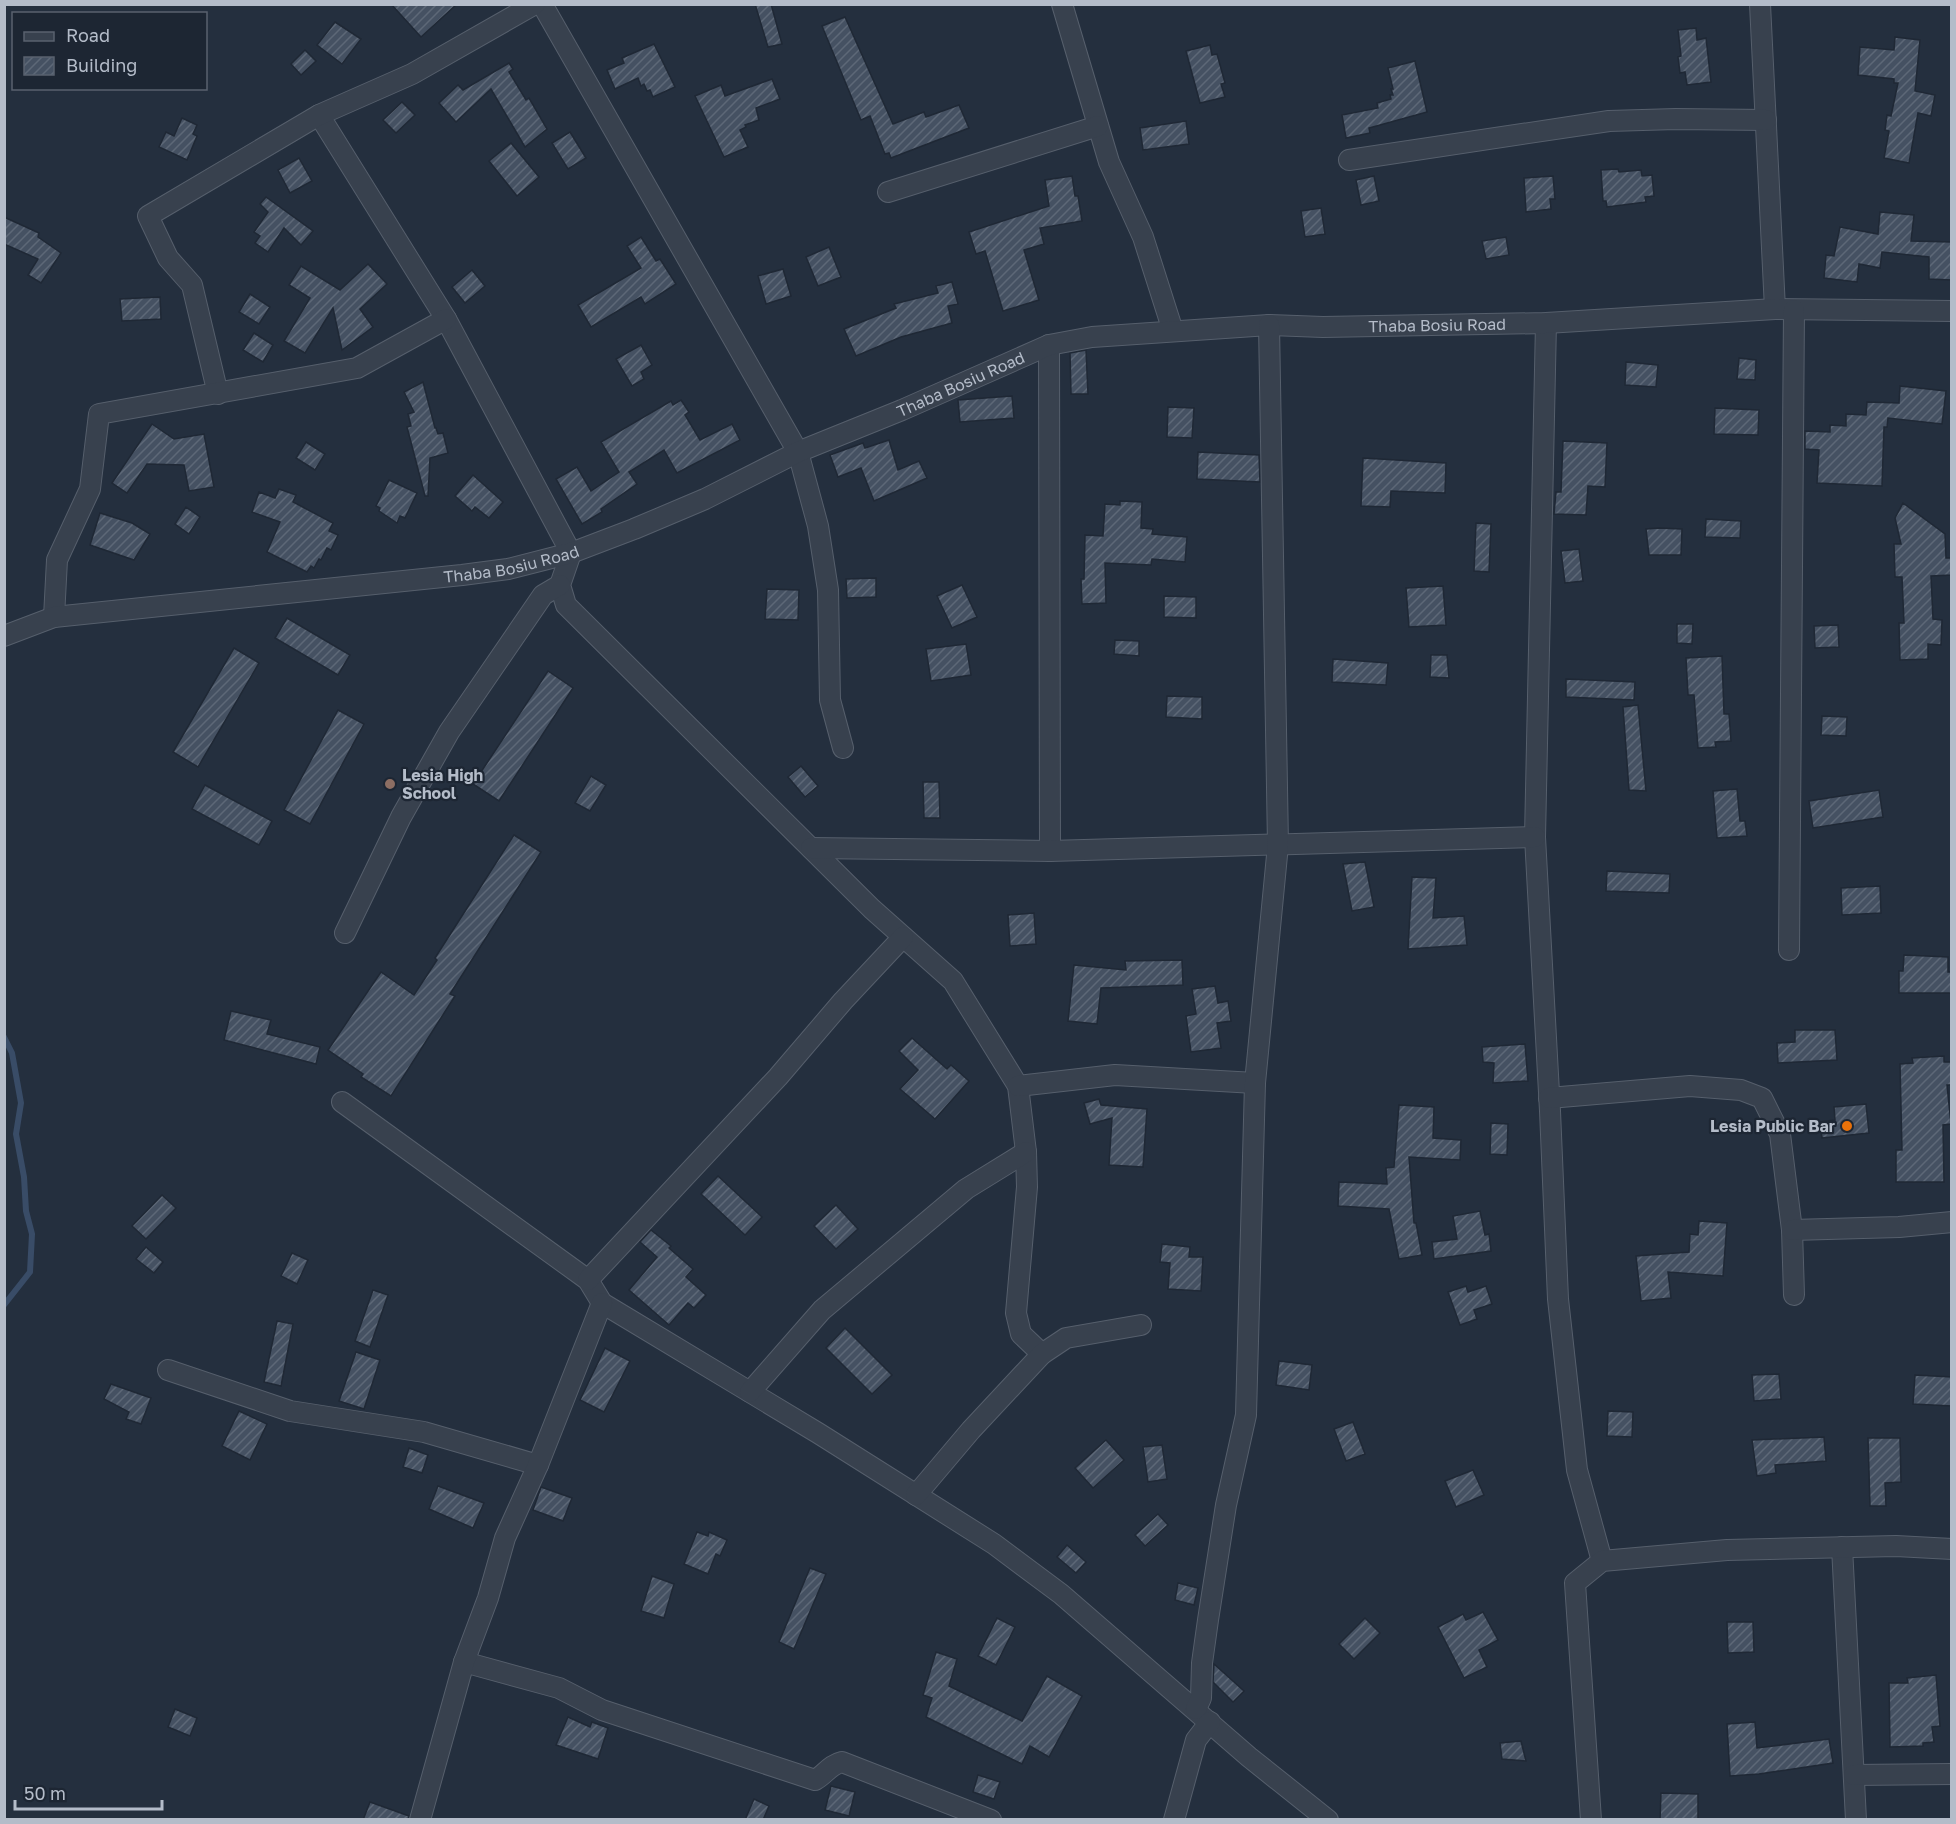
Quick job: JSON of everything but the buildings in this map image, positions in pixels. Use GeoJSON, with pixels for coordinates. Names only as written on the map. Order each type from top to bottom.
{"type":"FeatureCollection","features":[{"type":"Feature","properties":{"kind":"street"},"geometry":{"type":"LineString","coordinates":[[218,394],[192,285],[168,258],[148,216],[319,115],[412,74],[535,4]]}},
{"type":"Feature","properties":{"kind":"street"},"geometry":{"type":"LineString","coordinates":[[542,4],[798,452],[818,526],[828,590],[830,700],[843,748]]}},
{"type":"Feature","properties":{"kind":"street"},"geometry":{"type":"LineString","coordinates":[[1062,4],[1109,162],[1143,237],[1173,331]]}},
{"type":"Feature","properties":{"kind":"street"},"geometry":{"type":"LineString","coordinates":[[1760,4],[1775,309]]}},
{"type":"Feature","properties":{"kind":"street"},"geometry":{"type":"LineString","coordinates":[[319,115],[446,319],[571,553],[560,585],[566,605],[811,848],[903,937],[953,981],[1018,1086],[1026,1152],[1027,1187],[1016,1313],[1021,1334],[1042,1354]]}},
{"type":"Feature","properties":{"kind":"street"},"geometry":{"type":"LineString","coordinates":[[1349,160],[1609,121],[1766,120]]}},
{"type":"Feature","properties":{"kind":"street"},"geometry":{"type":"LineString","coordinates":[[888,192],[1098,126]]}},
{"type":"Feature","properties":{"kind":"street","name":"Thaba Bosiu Road"},"geometry":{"type":"LineString","coordinates":[[4,636],[54,617],[462,575],[508,569],[571,553],[705,499],[798,452],[902,410],[1049,345],[1092,337],[1269,325],[1323,327],[1546,323],[1775,309],[1952,311]]}},
{"type":"Feature","properties":{"kind":"street"},"geometry":{"type":"LineString","coordinates":[[1789,950],[1794,310]]}},
{"type":"Feature","properties":{"kind":"street"},"geometry":{"type":"LineString","coordinates":[[54,617],[57,560],[90,489],[99,414],[357,368],[446,319]]}},
{"type":"Feature","properties":{"kind":"street"},"geometry":{"type":"LineString","coordinates":[[1546,323],[1535,837],[1558,1299],[1577,1470],[1602,1561]]}},
{"type":"Feature","properties":{"kind":"street"},"geometry":{"type":"LineString","coordinates":[[1174,1820],[1203,1715],[1202,1663],[1208,1620],[1226,1505],[1246,1415],[1256,1083],[1278,845],[1269,325]]}},
{"type":"Feature","properties":{"kind":"street"},"geometry":{"type":"LineString","coordinates":[[1049,345],[1050,850]]}},
{"type":"Feature","properties":{"kind":"street"},"geometry":{"type":"LineString","coordinates":[[345,933],[401,817],[449,732],[543,595],[560,585]]}},
{"type":"Feature","properties":{"kind":"street"},"geometry":{"type":"LineString","coordinates":[[811,848],[1050,850],[1535,837]]}},
{"type":"Feature","properties":{"kind":"street"},"geometry":{"type":"LineString","coordinates":[[588,1280],[778,1077],[843,1001],[903,937]]}},
{"type":"Feature","properties":{"kind":"street"},"geometry":{"type":"LineString","coordinates":[[1018,1086],[1115,1075],[1256,1083]]}},
{"type":"Feature","properties":{"kind":"street"},"geometry":{"type":"LineString","coordinates":[[1550,1105],[1690,1086],[1741,1090],[1762,1098],[1780,1134],[1792,1230],[1794,1295]]}},
{"type":"Feature","properties":{"kind":"street"},"geometry":{"type":"LineString","coordinates":[[342,1102],[588,1280],[602,1303],[994,1544],[1061,1594],[1249,1757],[1328,1820]]}},
{"type":"Feature","properties":{"kind":"street"},"geometry":{"type":"LineString","coordinates":[[750,1392],[822,1310],[966,1189],[1026,1152]]}},
{"type":"Feature","properties":{"kind":"street"},"geometry":{"type":"LineString","coordinates":[[1792,1230],[1899,1227],[1952,1222]]}},
{"type":"Feature","properties":{"kind":"street"},"geometry":{"type":"LineString","coordinates":[[420,1820],[464,1662],[488,1598],[506,1538],[538,1465],[602,1303]]}},
{"type":"Feature","properties":{"kind":"street"},"geometry":{"type":"LineString","coordinates":[[916,1495],[971,1430],[1042,1354],[1066,1338],[1141,1325]]}},
{"type":"Feature","properties":{"kind":"street"},"geometry":{"type":"LineString","coordinates":[[168,1370],[290,1411],[424,1432],[538,1465]]}},
{"type":"Feature","properties":{"kind":"street"},"geometry":{"type":"LineString","coordinates":[[1592,1820],[1575,1583],[1602,1561],[1727,1550],[1896,1546],[1952,1549]]}},
{"type":"Feature","properties":{"kind":"street"},"geometry":{"type":"LineString","coordinates":[[1842,1547],[1856,1820]]}},
{"type":"Feature","properties":{"kind":"street"},"geometry":{"type":"LineString","coordinates":[[464,1662],[560,1688],[602,1710],[815,1780],[824,1775],[832,1765],[842,1762],[991,1820]]}},
{"type":"Feature","properties":{"kind":"street"},"geometry":{"type":"LineString","coordinates":[[1854,1775],[1952,1774]]}},
{"type":"Feature","properties":{"kind":"waterway"},"geometry":{"type":"LineString","coordinates":[[4,1037],[12,1053],[21,1103],[16,1134],[24,1177],[26,1211],[32,1234],[30,1272],[4,1305]]}},
{"type":"Feature","properties":{"kind":"place","name":"Lesia High School"},"geometry":{"type":"Point","coordinates":[390,784]}},
{"type":"Feature","properties":{"kind":"place","name":"Lesia Public Bar"},"geometry":{"type":"Point","coordinates":[1847,1126]}}]}
